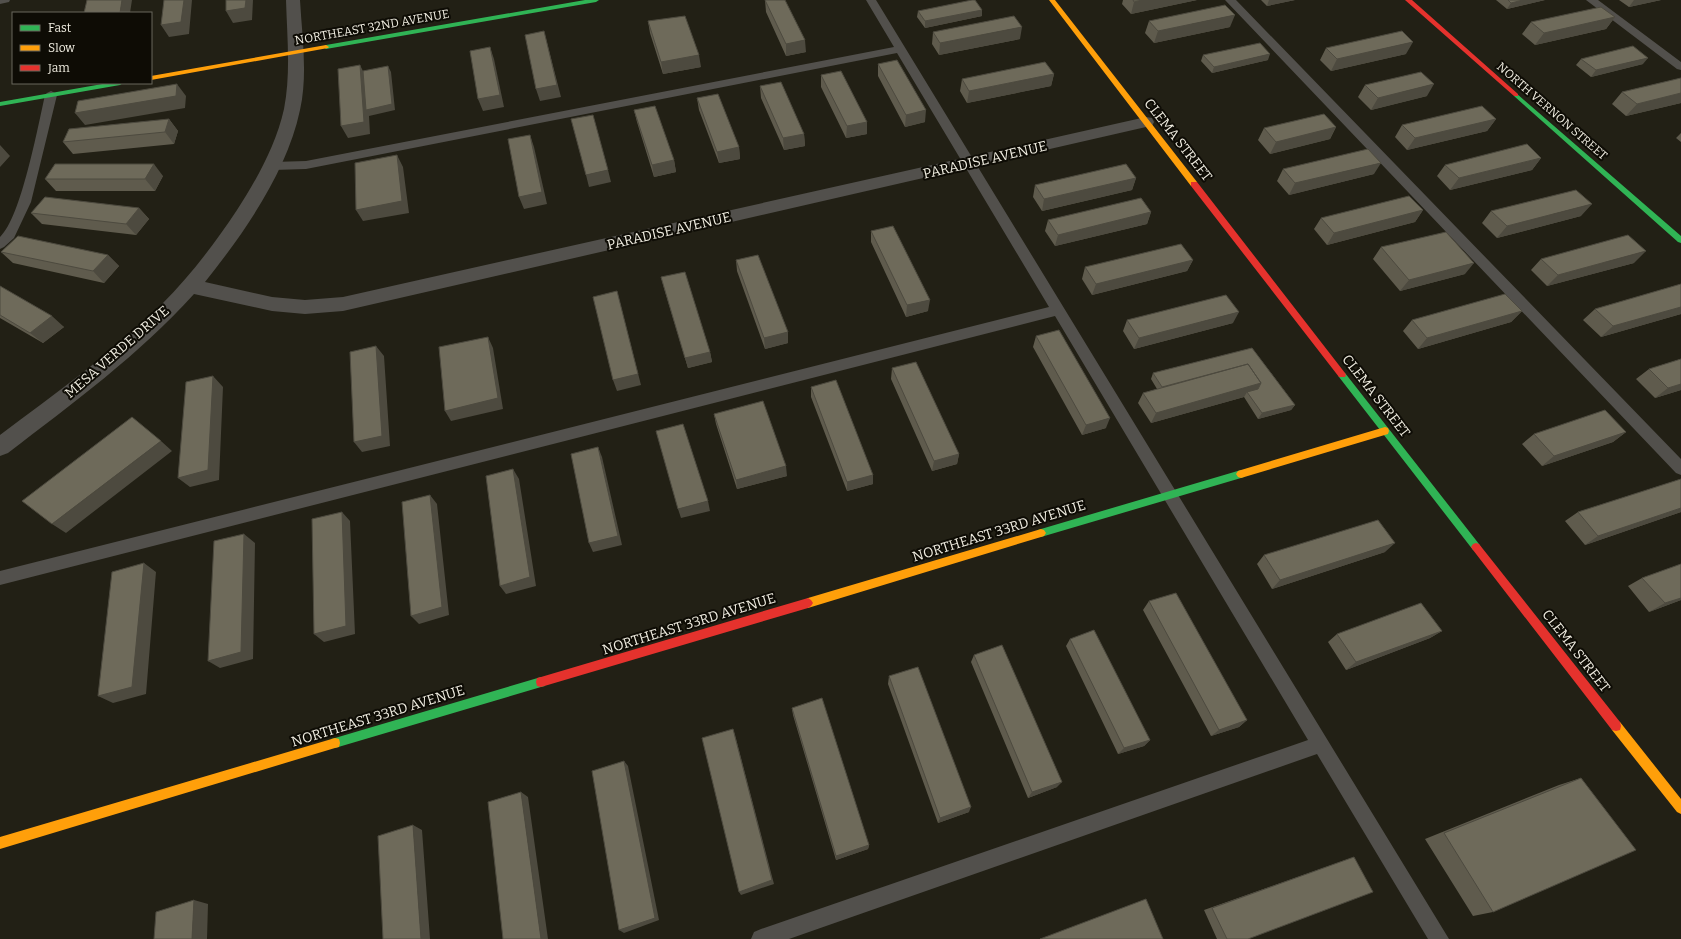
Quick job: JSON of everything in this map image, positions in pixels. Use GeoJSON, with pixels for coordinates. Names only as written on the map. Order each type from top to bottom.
{"type":"FeatureCollection","features":[{"type":"Feature","properties":{"kind":"street","name":"MESA VERDE DRIVE"},"geometry":{"type":"LineString","coordinates":[[0,447],[94,375],[144,333],[190,286],[224,245],[251,204],[273,166],[282,144],[292,108],[294,53],[293,0]]}},
{"type":"Feature","properties":{"kind":"street","name":"NORTHEAST 32ND AVENUE"},"geometry":{"type":"LineString","coordinates":[[152,78],[596,0]]}},
{"type":"Feature","properties":{"kind":"street","name":"CLEMA STREET"},"geometry":{"type":"LineString","coordinates":[[1052,0],[1385,431],[1681,808]]}},
{"type":"Feature","properties":{"kind":"street","name":"NORTH VERNON STREET"},"geometry":{"type":"LineString","coordinates":[[1408,0],[1681,240]]}},
{"type":"Feature","properties":{"kind":"street"},"geometry":{"type":"LineString","coordinates":[[0,104],[114,84]]}},
{"type":"Feature","properties":{"kind":"street","name":"PARADISE AVENUE"},"geometry":{"type":"LineString","coordinates":[[190,286],[272,304],[305,307],[343,304],[1146,122]]}},
{"type":"Feature","properties":{"kind":"street","name":"NORTHEAST 33RD AVENUE"},"geometry":{"type":"LineString","coordinates":[[0,843],[1385,431]]}},
{"type":"Feature","properties":{"kind":"lane"},"geometry":{"type":"LineString","coordinates":[[0,1],[5,0]]}},
{"type":"Feature","properties":{"kind":"lane"},"geometry":{"type":"LineString","coordinates":[[871,0],[1440,939]]}},
{"type":"Feature","properties":{"kind":"lane"},"geometry":{"type":"LineString","coordinates":[[1230,0],[1681,469]]}},
{"type":"Feature","properties":{"kind":"lane"},"geometry":{"type":"LineString","coordinates":[[1592,0],[1681,67]]}},
{"type":"Feature","properties":{"kind":"lane"},"geometry":{"type":"LineString","coordinates":[[273,166],[306,165],[900,49]]}},
{"type":"Feature","properties":{"kind":"lane"},"geometry":{"type":"LineString","coordinates":[[0,244],[10,235],[25,202],[51,95]]}},
{"type":"Feature","properties":{"kind":"lane"},"geometry":{"type":"LineString","coordinates":[[0,578],[1058,310]]}},
{"type":"Feature","properties":{"kind":"lane"},"geometry":{"type":"LineString","coordinates":[[761,939],[1321,744]]}},
{"type":"Feature","properties":{"kind":"building"},"geometry":{"type":"Polygon","coordinates":[[[87,0],[122,0],[120,12],[84,12],[87,0]]]}},
{"type":"Feature","properties":{"kind":"building"},"geometry":{"type":"Polygon","coordinates":[[[164,0],[184,0],[181,22],[161,25],[164,0]]]}},
{"type":"Feature","properties":{"kind":"building"},"geometry":{"type":"Polygon","coordinates":[[[226,0],[246,0],[245,8],[226,11],[226,0]]]}},
{"type":"Feature","properties":{"kind":"building"},"geometry":{"type":"Polygon","coordinates":[[[765,0],[785,0],[805,40],[786,44],[765,0]]]}},
{"type":"Feature","properties":{"kind":"building"},"geometry":{"type":"Polygon","coordinates":[[[975,0],[982,10],[925,21],[918,11],[975,0]]]}},
{"type":"Feature","properties":{"kind":"building"},"geometry":{"type":"Polygon","coordinates":[[[1508,0],[1523,0],[1511,3],[1508,0]]]}},
{"type":"Feature","properties":{"kind":"building"},"geometry":{"type":"Polygon","coordinates":[[[1225,5],[1235,15],[1158,31],[1149,21],[1225,5]]]}},
{"type":"Feature","properties":{"kind":"building"},"geometry":{"type":"Polygon","coordinates":[[[1601,7],[1615,17],[1544,33],[1531,22],[1601,7]]]}},
{"type":"Feature","properties":{"kind":"building"},"geometry":{"type":"Polygon","coordinates":[[[685,16],[699,55],[661,62],[648,21],[685,16]]]}},
{"type":"Feature","properties":{"kind":"building"},"geometry":{"type":"Polygon","coordinates":[[[1014,16],[1022,27],[940,43],[933,32],[1014,16]]]}},
{"type":"Feature","properties":{"kind":"building"},"geometry":{"type":"Polygon","coordinates":[[[544,31],[557,85],[536,89],[525,35],[544,31]]]}},
{"type":"Feature","properties":{"kind":"building"},"geometry":{"type":"Polygon","coordinates":[[[1402,31],[1413,42],[1337,59],[1326,48],[1402,31]]]}},
{"type":"Feature","properties":{"kind":"building"},"geometry":{"type":"Polygon","coordinates":[[[1260,43],[1270,54],[1214,67],[1203,55],[1260,43]]]}},
{"type":"Feature","properties":{"kind":"building"},"geometry":{"type":"Polygon","coordinates":[[[1633,46],[1648,58],[1596,70],[1581,59],[1633,46]]]}},
{"type":"Feature","properties":{"kind":"building"},"geometry":{"type":"Polygon","coordinates":[[[490,47],[500,95],[478,99],[470,51],[490,47]]]}},
{"type":"Feature","properties":{"kind":"building"},"geometry":{"type":"Polygon","coordinates":[[[897,60],[926,110],[906,115],[878,64],[897,60]]]}},
{"type":"Feature","properties":{"kind":"building"},"geometry":{"type":"Polygon","coordinates":[[[1045,62],[1054,74],[969,91],[962,79],[1045,62]]]}},
{"type":"Feature","properties":{"kind":"building"},"geometry":{"type":"Polygon","coordinates":[[[360,65],[364,122],[341,126],[338,69],[360,65]]]}},
{"type":"Feature","properties":{"kind":"building"},"geometry":{"type":"Polygon","coordinates":[[[388,66],[392,104],[366,110],[363,71],[388,66]]]}},
{"type":"Feature","properties":{"kind":"building"},"geometry":{"type":"Polygon","coordinates":[[[841,71],[867,122],[847,126],[821,75],[841,71]]]}},
{"type":"Feature","properties":{"kind":"building"},"geometry":{"type":"Polygon","coordinates":[[[1421,72],[1434,84],[1378,98],[1365,85],[1421,72]]]}},
{"type":"Feature","properties":{"kind":"building"},"geometry":{"type":"Polygon","coordinates":[[[1681,78],[1681,93],[1637,104],[1622,92],[1681,78]]]}},
{"type":"Feature","properties":{"kind":"building"},"geometry":{"type":"Polygon","coordinates":[[[781,82],[804,134],[783,138],[760,86],[781,82]]]}},
{"type":"Feature","properties":{"kind":"building"},"geometry":{"type":"Polygon","coordinates":[[[177,84],[176,96],[75,113],[78,101],[177,84]]]}},
{"type":"Feature","properties":{"kind":"building"},"geometry":{"type":"Polygon","coordinates":[[[718,94],[739,147],[717,152],[697,98],[718,94]]]}},
{"type":"Feature","properties":{"kind":"building"},"geometry":{"type":"Polygon","coordinates":[[[655,106],[674,160],[652,165],[634,110],[655,106]]]}},
{"type":"Feature","properties":{"kind":"building"},"geometry":{"type":"Polygon","coordinates":[[[1482,106],[1496,119],[1415,138],[1402,125],[1482,106]]]}},
{"type":"Feature","properties":{"kind":"building"},"geometry":{"type":"Polygon","coordinates":[[[1324,114],[1336,127],[1276,142],[1264,128],[1324,114]]]}},
{"type":"Feature","properties":{"kind":"building"},"geometry":{"type":"Polygon","coordinates":[[[593,115],[608,170],[586,175],[571,119],[593,115]]]}},
{"type":"Feature","properties":{"kind":"building"},"geometry":{"type":"Polygon","coordinates":[[[169,119],[165,132],[63,142],[69,129],[169,119]]]}},
{"type":"Feature","properties":{"kind":"building"},"geometry":{"type":"Polygon","coordinates":[[[530,135],[542,192],[519,197],[508,139],[530,135]]]}},
{"type":"Feature","properties":{"kind":"building"},"geometry":{"type":"Polygon","coordinates":[[[1527,144],[1541,158],[1459,178],[1445,165],[1527,144]]]}},
{"type":"Feature","properties":{"kind":"building"},"geometry":{"type":"Polygon","coordinates":[[[1368,149],[1381,163],[1295,183],[1283,169],[1368,149]]]}},
{"type":"Feature","properties":{"kind":"building"},"geometry":{"type":"Polygon","coordinates":[[[397,155],[402,201],[356,210],[355,163],[397,155]]]}},
{"type":"Feature","properties":{"kind":"building"},"geometry":{"type":"Polygon","coordinates":[[[55,164],[154,164],[145,179],[45,179],[55,164]]]}},
{"type":"Feature","properties":{"kind":"building"},"geometry":{"type":"Polygon","coordinates":[[[1126,164],[1136,178],[1044,199],[1035,185],[1126,164]]]}},
{"type":"Feature","properties":{"kind":"building"},"geometry":{"type":"Polygon","coordinates":[[[1576,190],[1592,204],[1507,226],[1491,211],[1576,190]]]}},
{"type":"Feature","properties":{"kind":"building"},"geometry":{"type":"Polygon","coordinates":[[[1409,196],[1423,210],[1334,233],[1321,218],[1409,196]]]}},
{"type":"Feature","properties":{"kind":"building"},"geometry":{"type":"Polygon","coordinates":[[[45,197],[139,208],[126,224],[31,213],[45,197]]]}},
{"type":"Feature","properties":{"kind":"building"},"geometry":{"type":"Polygon","coordinates":[[[1141,198],[1151,212],[1058,235],[1048,220],[1141,198]]]}},
{"type":"Feature","properties":{"kind":"building"},"geometry":{"type":"Polygon","coordinates":[[[893,226],[930,300],[907,305],[871,231],[893,226]]]}},
{"type":"Feature","properties":{"kind":"building"},"geometry":{"type":"Polygon","coordinates":[[[1446,232],[1474,263],[1409,280],[1381,247],[1446,232]]]}},
{"type":"Feature","properties":{"kind":"building"},"geometry":{"type":"Polygon","coordinates":[[[1628,235],[1646,251],[1558,275],[1541,259],[1628,235]]]}},
{"type":"Feature","properties":{"kind":"building"},"geometry":{"type":"Polygon","coordinates":[[[18,236],[108,255],[93,271],[1,252],[18,236]]]}},
{"type":"Feature","properties":{"kind":"building"},"geometry":{"type":"Polygon","coordinates":[[[1181,244],[1193,260],[1096,284],[1085,267],[1181,244]]]}},
{"type":"Feature","properties":{"kind":"building"},"geometry":{"type":"Polygon","coordinates":[[[758,255],[788,332],[764,338],[736,260],[758,255]]]}},
{"type":"Feature","properties":{"kind":"building"},"geometry":{"type":"Polygon","coordinates":[[[685,272],[710,352],[685,358],[661,277],[685,272]]]}},
{"type":"Feature","properties":{"kind":"building"},"geometry":{"type":"Polygon","coordinates":[[[1681,284],[1681,307],[1613,326],[1595,309],[1681,284]]]}},
{"type":"Feature","properties":{"kind":"building"},"geometry":{"type":"Polygon","coordinates":[[[0,286],[52,316],[30,333],[0,315],[0,286]]]}},
{"type":"Feature","properties":{"kind":"building"},"geometry":{"type":"Polygon","coordinates":[[[617,291],[638,374],[613,380],[593,297],[617,291]]]}},
{"type":"Feature","properties":{"kind":"building"},"geometry":{"type":"Polygon","coordinates":[[[1505,294],[1522,311],[1427,338],[1412,320],[1505,294]]]}},
{"type":"Feature","properties":{"kind":"building"},"geometry":{"type":"Polygon","coordinates":[[[1226,295],[1239,312],[1139,338],[1127,320],[1226,295]]]}},
{"type":"Feature","properties":{"kind":"building"},"geometry":{"type":"Polygon","coordinates":[[[1059,330],[1110,418],[1086,425],[1036,336],[1059,330]]]}},
{"type":"Feature","properties":{"kind":"building"},"geometry":{"type":"Polygon","coordinates":[[[488,337],[498,398],[445,411],[439,347],[488,337]]]}},
{"type":"Feature","properties":{"kind":"building"},"geometry":{"type":"Polygon","coordinates":[[[376,346],[382,436],[354,442],[350,352],[376,346]]]}},
{"type":"Feature","properties":{"kind":"building"},"geometry":{"type":"Polygon","coordinates":[[[1252,348],[1295,405],[1262,413],[1247,392],[1258,389],[1261,383],[1248,364],[1162,387],[1153,373],[1252,348]]]}},
{"type":"Feature","properties":{"kind":"building"},"geometry":{"type":"Polygon","coordinates":[[[1681,359],[1681,384],[1668,388],[1649,369],[1681,359]]]}},
{"type":"Feature","properties":{"kind":"building"},"geometry":{"type":"Polygon","coordinates":[[[916,362],[959,454],[934,461],[892,368],[916,362]]]}},
{"type":"Feature","properties":{"kind":"building"},"geometry":{"type":"Polygon","coordinates":[[[1248,364],[1261,383],[1156,413],[1143,393],[1248,364]]]}},
{"type":"Feature","properties":{"kind":"building"},"geometry":{"type":"Polygon","coordinates":[[[213,376],[208,470],[178,478],[186,382],[213,376]]]}},
{"type":"Feature","properties":{"kind":"building"},"geometry":{"type":"Polygon","coordinates":[[[836,380],[873,475],[847,482],[811,387],[836,380]]]}},
{"type":"Feature","properties":{"kind":"building"},"geometry":{"type":"Polygon","coordinates":[[[763,401],[786,466],[736,480],[714,414],[763,401]]]}},
{"type":"Feature","properties":{"kind":"building"},"geometry":{"type":"Polygon","coordinates":[[[1605,410],[1626,432],[1554,456],[1534,434],[1605,410]]]}},
{"type":"Feature","properties":{"kind":"building"},"geometry":{"type":"Polygon","coordinates":[[[132,417],[161,441],[52,524],[22,501],[132,417]]]}},
{"type":"Feature","properties":{"kind":"building"},"geometry":{"type":"Polygon","coordinates":[[[683,424],[708,501],[678,509],[656,431],[683,424]]]}},
{"type":"Feature","properties":{"kind":"building"},"geometry":{"type":"Polygon","coordinates":[[[598,447],[618,536],[589,543],[571,454],[598,447]]]}},
{"type":"Feature","properties":{"kind":"building"},"geometry":{"type":"Polygon","coordinates":[[[513,469],[530,577],[500,586],[486,476],[513,469]]]}},
{"type":"Feature","properties":{"kind":"building"},"geometry":{"type":"Polygon","coordinates":[[[1681,479],[1681,508],[1598,536],[1578,512],[1681,479]]]}},
{"type":"Feature","properties":{"kind":"building"},"geometry":{"type":"Polygon","coordinates":[[[430,495],[442,607],[411,616],[402,502],[430,495]]]}},
{"type":"Feature","properties":{"kind":"building"},"geometry":{"type":"Polygon","coordinates":[[[342,512],[346,626],[314,634],[312,519],[342,512]]]}},
{"type":"Feature","properties":{"kind":"building"},"geometry":{"type":"Polygon","coordinates":[[[1378,520],[1395,543],[1280,580],[1264,555],[1378,520]]]}},
{"type":"Feature","properties":{"kind":"building"},"geometry":{"type":"Polygon","coordinates":[[[244,534],[241,652],[208,661],[214,541],[244,534]]]}},
{"type":"Feature","properties":{"kind":"building"},"geometry":{"type":"Polygon","coordinates":[[[144,563],[132,687],[98,696],[112,572],[144,563]]]}},
{"type":"Feature","properties":{"kind":"building"},"geometry":{"type":"Polygon","coordinates":[[[1681,564],[1681,598],[1665,603],[1642,578],[1681,564]]]}},
{"type":"Feature","properties":{"kind":"building"},"geometry":{"type":"Polygon","coordinates":[[[1176,593],[1247,720],[1219,730],[1149,601],[1176,593]]]}},
{"type":"Feature","properties":{"kind":"building"},"geometry":{"type":"Polygon","coordinates":[[[1421,603],[1442,631],[1356,662],[1337,634],[1421,603]]]}},
{"type":"Feature","properties":{"kind":"building"},"geometry":{"type":"Polygon","coordinates":[[[1094,630],[1150,740],[1124,748],[1070,639],[1094,630]]]}},
{"type":"Feature","properties":{"kind":"building"},"geometry":{"type":"Polygon","coordinates":[[[1002,645],[1062,782],[1032,792],[974,655],[1002,645]]]}},
{"type":"Feature","properties":{"kind":"building"},"geometry":{"type":"Polygon","coordinates":[[[918,667],[971,807],[940,818],[889,676],[918,667]]]}},
{"type":"Feature","properties":{"kind":"building"},"geometry":{"type":"Polygon","coordinates":[[[822,698],[869,845],[836,856],[792,708],[822,698]]]}},
{"type":"Feature","properties":{"kind":"building"},"geometry":{"type":"Polygon","coordinates":[[[733,729],[772,880],[739,892],[702,738],[733,729]]]}},
{"type":"Feature","properties":{"kind":"building"},"geometry":{"type":"Polygon","coordinates":[[[624,761],[655,918],[619,930],[592,771],[624,761]]]}},
{"type":"Feature","properties":{"kind":"building"},"geometry":{"type":"Polygon","coordinates":[[[1581,778],[1636,850],[1493,912],[1444,833],[1581,778]]]}},
{"type":"Feature","properties":{"kind":"building"},"geometry":{"type":"Polygon","coordinates":[[[521,792],[541,939],[503,939],[488,802],[521,792]]]}},
{"type":"Feature","properties":{"kind":"building"},"geometry":{"type":"Polygon","coordinates":[[[413,825],[421,939],[383,939],[378,836],[413,825]]]}},
{"type":"Feature","properties":{"kind":"building"},"geometry":{"type":"Polygon","coordinates":[[[1354,857],[1373,892],[1248,939],[1227,939],[1212,908],[1354,857]]]}},
{"type":"Feature","properties":{"kind":"building"},"geometry":{"type":"Polygon","coordinates":[[[1146,899],[1163,939],[1040,939],[1146,899]]]}},
{"type":"Feature","properties":{"kind":"building"},"geometry":{"type":"Polygon","coordinates":[[[194,900],[192,939],[154,939],[156,912],[194,900]]]}},
{"type":"Feature","properties":{"kind":"traffic: fast"},"geometry":{"type":"LineString","coordinates":[[326,47],[596,0]]}},
{"type":"Feature","properties":{"kind":"traffic: fast"},"geometry":{"type":"LineString","coordinates":[[0,104],[114,84]]}},
{"type":"Feature","properties":{"kind":"traffic: fast"},"geometry":{"type":"LineString","coordinates":[[1516,95],[1681,240]]}},
{"type":"Feature","properties":{"kind":"traffic: fast"},"geometry":{"type":"LineString","coordinates":[[1342,375],[1476,547]]}},
{"type":"Feature","properties":{"kind":"traffic: fast"},"geometry":{"type":"LineString","coordinates":[[1041,533],[1241,474]]}},
{"type":"Feature","properties":{"kind":"traffic: fast"},"geometry":{"type":"LineString","coordinates":[[335,743],[541,682]]}},
{"type":"Feature","properties":{"kind":"traffic: slow"},"geometry":{"type":"LineString","coordinates":[[1052,0],[1194,184]]}},
{"type":"Feature","properties":{"kind":"traffic: slow"},"geometry":{"type":"LineString","coordinates":[[152,78],[326,47]]}},
{"type":"Feature","properties":{"kind":"traffic: slow"},"geometry":{"type":"LineString","coordinates":[[1241,474],[1385,431]]}},
{"type":"Feature","properties":{"kind":"traffic: slow"},"geometry":{"type":"LineString","coordinates":[[808,603],[1041,533]]}},
{"type":"Feature","properties":{"kind":"traffic: slow"},"geometry":{"type":"LineString","coordinates":[[1616,726],[1681,808]]}},
{"type":"Feature","properties":{"kind":"traffic: slow"},"geometry":{"type":"LineString","coordinates":[[0,843],[335,743]]}},
{"type":"Feature","properties":{"kind":"traffic: jam"},"geometry":{"type":"LineString","coordinates":[[1408,0],[1516,95]]}},
{"type":"Feature","properties":{"kind":"traffic: jam"},"geometry":{"type":"LineString","coordinates":[[1194,184],[1342,375]]}},
{"type":"Feature","properties":{"kind":"traffic: jam"},"geometry":{"type":"LineString","coordinates":[[1476,547],[1616,726]]}},
{"type":"Feature","properties":{"kind":"traffic: jam"},"geometry":{"type":"LineString","coordinates":[[541,682],[808,603]]}}]}
